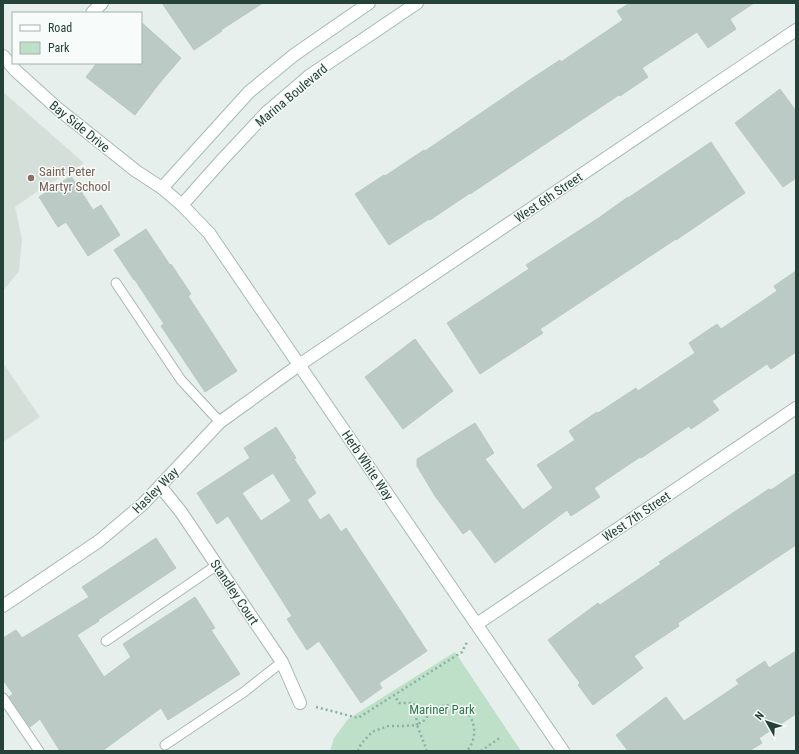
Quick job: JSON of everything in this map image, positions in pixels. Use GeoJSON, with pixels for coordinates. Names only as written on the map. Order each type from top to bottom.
{"type":"FeatureCollection","features":[{"type":"Feature","properties":{"kind":"street"},"geometry":{"type":"LineString","coordinates":[[93,12],[102,3]]}},
{"type":"Feature","properties":{"kind":"street","name":"Marina Boulevard"},"geometry":{"type":"LineString","coordinates":[[162,188],[249,92],[294,55],[369,3]]}},
{"type":"Feature","properties":{"kind":"street","name":"Marina Boulevard"},"geometry":{"type":"LineString","coordinates":[[182,205],[267,112],[310,76],[417,3]]}},
{"type":"Feature","properties":{"kind":"street","name":"West 6th Street"},"geometry":{"type":"LineString","coordinates":[[299,364],[796,30]]}},
{"type":"Feature","properties":{"kind":"street","name":"Bay Side Drive"},"geometry":{"type":"LineString","coordinates":[[3,56],[15,70],[57,108],[136,171],[162,188]]}},
{"type":"Feature","properties":{"kind":"street","name":"Herb White Way"},"geometry":{"type":"LineString","coordinates":[[162,188],[182,205],[209,233],[563,751]]}},
{"type":"Feature","properties":{"kind":"street","name":"Hasley Way"},"geometry":{"type":"LineString","coordinates":[[3,606],[99,541],[143,504],[220,422],[299,364]]}},
{"type":"Feature","properties":{"kind":"street","name":"West 7th Street"},"geometry":{"type":"LineString","coordinates":[[477,624],[796,408]]}},
{"type":"Feature","properties":{"kind":"street","name":"Standley Court"},"geometry":{"type":"LineString","coordinates":[[160,486],[181,512],[282,662],[300,703]]}},
{"type":"Feature","properties":{"kind":"lane"},"geometry":{"type":"LineString","coordinates":[[116,283],[181,380],[220,422]]}},
{"type":"Feature","properties":{"kind":"lane"},"geometry":{"type":"LineString","coordinates":[[106,641],[217,566]]}},
{"type":"Feature","properties":{"kind":"lane"},"geometry":{"type":"LineString","coordinates":[[165,745],[244,692],[282,662]]}},
{"type":"Feature","properties":{"kind":"lane"},"geometry":{"type":"LineString","coordinates":[[3,698],[39,751]]}},
{"type":"Feature","properties":{"kind":"path"},"geometry":{"type":"LineString","coordinates":[[300,703],[358,718],[395,696],[462,652],[477,624]]}},
{"type":"Feature","properties":{"kind":"path"},"geometry":{"type":"LineString","coordinates":[[395,696],[399,703],[412,703],[415,706],[416,725],[427,751]]}},
{"type":"Feature","properties":{"kind":"path"},"geometry":{"type":"LineString","coordinates":[[358,751],[361,744],[372,732],[388,726],[416,725],[424,720],[430,712],[439,707],[448,705],[458,707],[466,711],[475,726],[475,736],[472,745],[467,751]]}},
{"type":"Feature","properties":{"kind":"path"},"geometry":{"type":"LineString","coordinates":[[481,751],[501,737]]}},
{"type":"Feature","properties":{"kind":"shaded area","name":"Saint Peter Martyr School"},"geometry":{"type":"Polygon","coordinates":[[[3,92],[84,163],[15,207],[22,239],[19,271],[3,291],[3,92]]]}},
{"type":"Feature","properties":{"kind":"shaded area"},"geometry":{"type":"Polygon","coordinates":[[[3,363],[40,417],[3,442],[3,363]]]}},
{"type":"Feature","properties":{"kind":"green space","name":"Mariner Park"},"geometry":{"type":"Polygon","coordinates":[[[455,652],[521,751],[330,751],[334,738],[348,719],[455,652]]]}},
{"type":"Feature","properties":{"kind":"building"},"geometry":{"type":"Polygon","coordinates":[[[162,3],[263,3],[221,30],[222,31],[194,50],[162,3]]]}},
{"type":"Feature","properties":{"kind":"building"},"geometry":{"type":"Polygon","coordinates":[[[630,3],[754,3],[730,19],[736,29],[708,48],[697,32],[642,68],[648,77],[430,220],[429,219],[389,245],[355,194],[424,150],[425,151],[531,79],[560,60],[561,62],[623,20],[617,11],[630,3]]]}},
{"type":"Feature","properties":{"kind":"building"},"geometry":{"type":"Polygon","coordinates":[[[142,23],[181,58],[135,115],[86,77],[96,64],[142,64],[142,23]]]}},
{"type":"Feature","properties":{"kind":"building"},"geometry":{"type":"Polygon","coordinates":[[[780,89],[796,111],[796,178],[783,187],[735,123],[780,89]]]}},
{"type":"Feature","properties":{"kind":"building"},"geometry":{"type":"Polygon","coordinates":[[[711,142],[745,193],[540,329],[543,333],[480,374],[447,323],[529,269],[526,265],[711,142]]]}},
{"type":"Feature","properties":{"kind":"building"},"geometry":{"type":"Polygon","coordinates":[[[71,176],[93,210],[101,205],[120,235],[88,256],[66,222],[58,227],[39,197],[71,176]]]}},
{"type":"Feature","properties":{"kind":"building"},"geometry":{"type":"Polygon","coordinates":[[[146,229],[191,294],[188,296],[237,371],[205,392],[161,326],[164,324],[114,250],[146,229]]]}},
{"type":"Feature","properties":{"kind":"building"},"geometry":{"type":"Polygon","coordinates":[[[796,271],[796,352],[771,369],[767,364],[712,401],[719,410],[691,429],[689,426],[594,488],[600,497],[571,516],[567,510],[495,563],[470,529],[463,534],[435,496],[417,466],[417,459],[475,423],[494,453],[485,459],[523,510],[553,488],[537,465],[575,440],[569,431],[636,388],[638,391],[695,353],[689,343],[717,324],[721,329],[777,291],[774,286],[796,271]]]}},
{"type":"Feature","properties":{"kind":"building"},"geometry":{"type":"Polygon","coordinates":[[[415,339],[453,391],[403,429],[365,377],[415,339]]]}},
{"type":"Feature","properties":{"kind":"building"},"geometry":{"type":"Polygon","coordinates":[[[276,427],[316,493],[307,500],[320,520],[329,514],[341,532],[346,528],[427,651],[379,683],[382,688],[361,703],[319,641],[307,650],[287,619],[292,616],[228,516],[217,524],[197,493],[250,458],[244,448],[276,427]],[[273,473],[242,493],[261,521],[291,501],[273,473]]]}},
{"type":"Feature","properties":{"kind":"building"},"geometry":{"type":"Polygon","coordinates":[[[796,473],[796,545],[678,623],[679,626],[634,656],[643,668],[593,705],[578,685],[580,683],[548,640],[598,603],[600,605],[661,564],[659,562],[769,489],[771,490],[796,473]]]}},
{"type":"Feature","properties":{"kind":"building"},"geometry":{"type":"Polygon","coordinates":[[[156,538],[176,568],[77,635],[104,677],[131,657],[123,644],[195,597],[215,628],[211,630],[240,674],[168,720],[161,708],[102,751],[60,751],[40,719],[30,727],[9,697],[13,694],[3,680],[3,638],[16,630],[22,638],[89,597],[82,587],[156,538]]]}},
{"type":"Feature","properties":{"kind":"building"},"geometry":{"type":"Polygon","coordinates":[[[796,651],[796,714],[759,738],[762,743],[749,751],[628,751],[616,735],[666,697],[684,721],[739,684],[736,680],[765,661],[769,668],[796,651]]]}},
{"type":"Feature","properties":{"kind":"place","name":"Saint Peter Martyr School"},"geometry":{"type":"Point","coordinates":[31,178]}}]}
